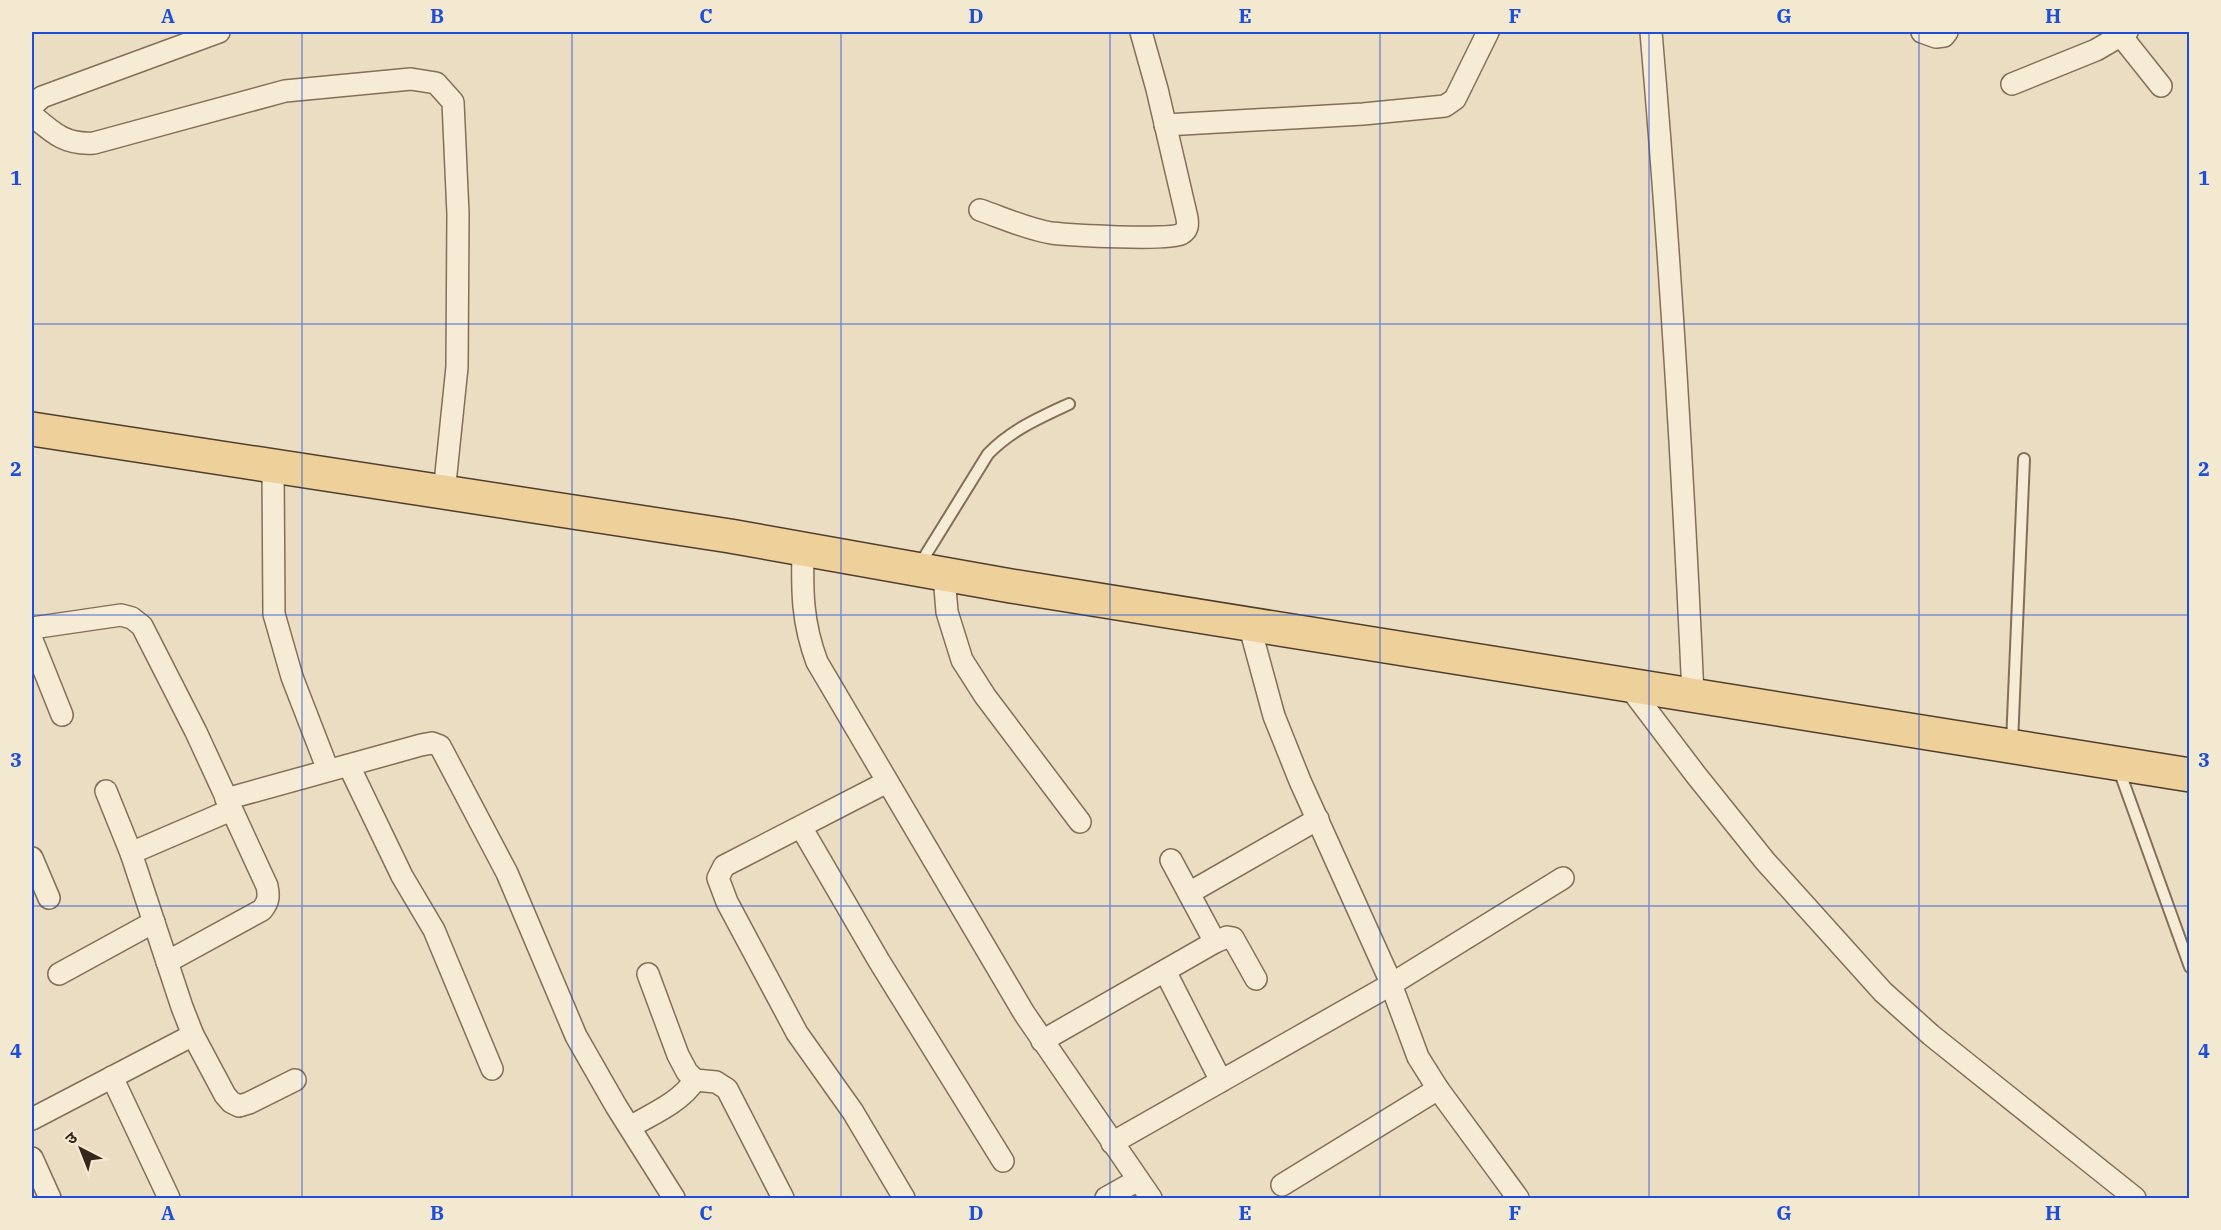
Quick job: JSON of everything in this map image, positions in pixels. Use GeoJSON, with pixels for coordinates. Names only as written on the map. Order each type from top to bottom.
{"type":"FeatureCollection","features":[{"type":"Feature","properties":{"kind":"main road"},"geometry":{"type":"LineString","coordinates":[[32,429],[803,549],[1249,624],[2190,775]]}},
{"type":"Feature","properties":{"kind":"street"},"geometry":{"type":"LineString","coordinates":[[32,106],[42,97],[219,32]]}},
{"type":"Feature","properties":{"kind":"street"},"geometry":{"type":"LineString","coordinates":[[980,210],[1050,232],[1178,236],[1185,232],[1188,226],[1187,218],[1141,32]]}},
{"type":"Feature","properties":{"kind":"street"},"geometry":{"type":"LineString","coordinates":[[1165,125],[1363,114],[1445,106],[1455,99],[1488,32]]}},
{"type":"Feature","properties":{"kind":"street"},"geometry":{"type":"LineString","coordinates":[[1652,32],[1683,470],[1693,695]]}},
{"type":"Feature","properties":{"kind":"street"},"geometry":{"type":"LineString","coordinates":[[1922,32],[1936,37],[1944,36],[1947,32]]}},
{"type":"Feature","properties":{"kind":"street"},"geometry":{"type":"LineString","coordinates":[[2012,84],[2096,50],[2122,33],[2161,86]]}},
{"type":"Feature","properties":{"kind":"street"},"geometry":{"type":"LineString","coordinates":[[32,116],[68,141],[88,143],[285,91],[411,79],[436,83],[453,102],[458,214],[457,367],[444,494]]}},
{"type":"Feature","properties":{"kind":"street"},"geometry":{"type":"LineString","coordinates":[[273,467],[274,614],[292,677],[328,770]]}},
{"type":"Feature","properties":{"kind":"street"},"geometry":{"type":"LineString","coordinates":[[803,549],[802,602],[809,641],[823,672],[1042,1041],[1151,1198]]}},
{"type":"Feature","properties":{"kind":"street"},"geometry":{"type":"LineString","coordinates":[[930,572],[947,612],[962,660],[985,696],[1080,822]]}},
{"type":"Feature","properties":{"kind":"street"},"geometry":{"type":"LineString","coordinates":[[32,628],[121,615],[132,618],[142,627],[196,732],[267,886],[269,896],[262,910],[167,962]]}},
{"type":"Feature","properties":{"kind":"street"},"geometry":{"type":"LineString","coordinates":[[1249,624],[1274,716],[1390,985],[1418,1057],[1438,1089],[1518,1198]]}},
{"type":"Feature","properties":{"kind":"street"},"geometry":{"type":"LineString","coordinates":[[32,640],[62,715]]}},
{"type":"Feature","properties":{"kind":"street"},"geometry":{"type":"LineString","coordinates":[[1627,684],[1696,776],[1765,861],[1882,993],[2135,1198]]}},
{"type":"Feature","properties":{"kind":"street"},"geometry":{"type":"LineString","coordinates":[[131,853],[228,804],[328,770],[432,743],[440,746],[507,873],[576,1036],[603,1086],[674,1198]]}},
{"type":"Feature","properties":{"kind":"street"},"geometry":{"type":"LineString","coordinates":[[349,766],[402,876],[434,930],[492,1069]]}},
{"type":"Feature","properties":{"kind":"street"},"geometry":{"type":"LineString","coordinates":[[887,782],[724,866],[718,878],[720,886],[797,1033],[853,1112],[904,1198]]}},
{"type":"Feature","properties":{"kind":"street"},"geometry":{"type":"LineString","coordinates":[[106,791],[131,853],[193,1035],[225,1095],[239,1106],[295,1080]]}},
{"type":"Feature","properties":{"kind":"street"},"geometry":{"type":"LineString","coordinates":[[1189,893],[1317,819]]}},
{"type":"Feature","properties":{"kind":"street"},"geometry":{"type":"LineString","coordinates":[[801,826],[879,961],[1003,1161]]}},
{"type":"Feature","properties":{"kind":"street"},"geometry":{"type":"LineString","coordinates":[[32,858],[50,898]]}},
{"type":"Feature","properties":{"kind":"street"},"geometry":{"type":"LineString","coordinates":[[1172,860],[1215,942]]}},
{"type":"Feature","properties":{"kind":"street"},"geometry":{"type":"LineString","coordinates":[[1112,1143],[1390,985],[1563,878]]}},
{"type":"Feature","properties":{"kind":"street"},"geometry":{"type":"LineString","coordinates":[[59,974],[154,922]]}},
{"type":"Feature","properties":{"kind":"street"},"geometry":{"type":"LineString","coordinates":[[1042,1041],[1227,937],[1233,938],[1256,979]]}},
{"type":"Feature","properties":{"kind":"street"},"geometry":{"type":"LineString","coordinates":[[1165,970],[1221,1081]]}},
{"type":"Feature","properties":{"kind":"street"},"geometry":{"type":"LineString","coordinates":[[648,974],[678,1055],[687,1072],[695,1080],[716,1082],[727,1089],[783,1198]]}},
{"type":"Feature","properties":{"kind":"street"},"geometry":{"type":"LineString","coordinates":[[32,1119],[193,1035]]}},
{"type":"Feature","properties":{"kind":"street"},"geometry":{"type":"LineString","coordinates":[[112,1077],[169,1198]]}},
{"type":"Feature","properties":{"kind":"street"},"geometry":{"type":"LineString","coordinates":[[630,1128],[677,1098],[695,1080]]}},
{"type":"Feature","properties":{"kind":"street"},"geometry":{"type":"LineString","coordinates":[[1282,1185],[1438,1089]]}},
{"type":"Feature","properties":{"kind":"street"},"geometry":{"type":"LineString","coordinates":[[32,1158],[50,1198]]}},
{"type":"Feature","properties":{"kind":"street"},"geometry":{"type":"LineString","coordinates":[[1106,1198],[1138,1180]]}},
{"type":"Feature","properties":{"kind":"lane"},"geometry":{"type":"LineString","coordinates":[[930,572],[988,454],[1002,439],[1020,427],[1069,404]]}},
{"type":"Feature","properties":{"kind":"lane"},"geometry":{"type":"LineString","coordinates":[[2012,747],[2024,459]]}},
{"type":"Feature","properties":{"kind":"lane"},"geometry":{"type":"LineString","coordinates":[[2117,764],[2190,967]]}}]}
